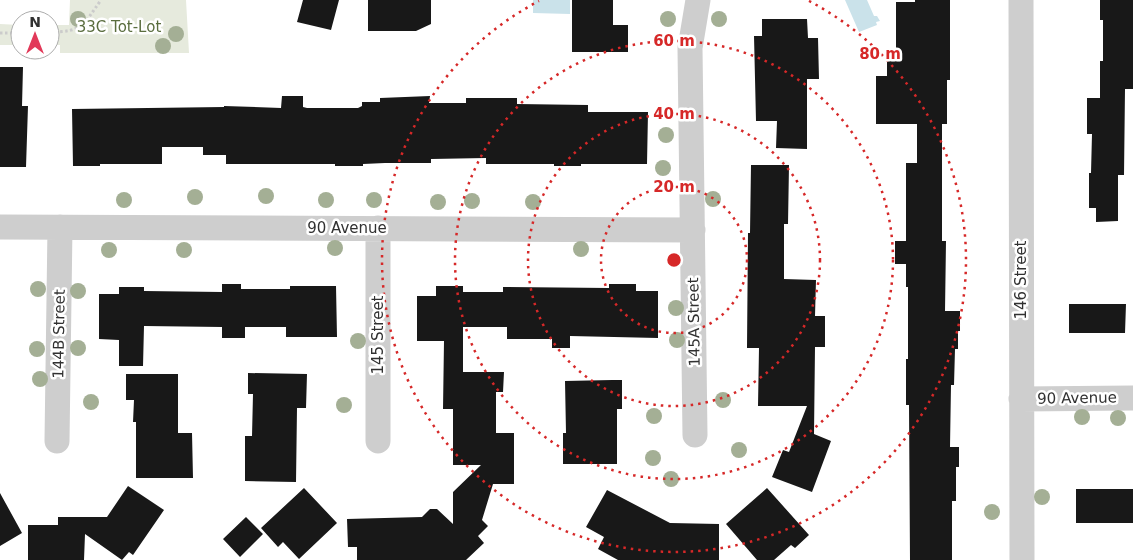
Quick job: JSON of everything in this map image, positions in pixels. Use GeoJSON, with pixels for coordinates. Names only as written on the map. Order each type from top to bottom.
{"type":"FeatureCollection","features":[{"type":"Feature","properties":{"kind":"street","name":"145A Street"},"geometry":{"type":"LineString","coordinates":[[695,435],[690,48],[698,0]]}},
{"type":"Feature","properties":{"kind":"street","name":"146 Street"},"geometry":{"type":"LineString","coordinates":[[1021,0],[1022,560]]}},
{"type":"Feature","properties":{"kind":"street","name":"90 Avenue"},"geometry":{"type":"LineString","coordinates":[[0,227],[693,230]]}},
{"type":"Feature","properties":{"kind":"street","name":"144B Street"},"geometry":{"type":"LineString","coordinates":[[57,441],[60,227]]}},
{"type":"Feature","properties":{"kind":"street","name":"145 Street"},"geometry":{"type":"LineString","coordinates":[[378,228],[378,442]]}},
{"type":"Feature","properties":{"kind":"street","name":"90 Avenue"},"geometry":{"type":"LineString","coordinates":[[1021,399],[1133,398]]}},
{"type":"Feature","properties":{"kind":"path"},"geometry":{"type":"LineString","coordinates":[[60,32],[68,32],[80,27],[101,0]]}},
{"type":"Feature","properties":{"kind":"green space","name":"33C Tot-Lot"},"geometry":{"type":"Polygon","coordinates":[[[70,0],[186,0],[189,53],[60,53],[60,25],[69,25],[70,0]]]}},
{"type":"Feature","properties":{"kind":"green space"},"geometry":{"type":"Polygon","coordinates":[[[0,24],[10,24],[10,45],[0,45],[0,24]]]}},
{"type":"Feature","properties":{"kind":"water"},"geometry":{"type":"Polygon","coordinates":[[[533,0],[570,0],[570,14],[533,13],[533,0]]]}},
{"type":"Feature","properties":{"kind":"water"},"geometry":{"type":"Polygon","coordinates":[[[845,0],[867,0],[874,16],[877,16],[880,21],[876,22],[877,25],[859,32],[845,0]]]}},
{"type":"Feature","properties":{"kind":"building"},"geometry":{"type":"Polygon","coordinates":[[[303,0],[339,0],[331,30],[297,22],[303,0]]]}},
{"type":"Feature","properties":{"kind":"building"},"geometry":{"type":"Polygon","coordinates":[[[368,0],[431,0],[431,24],[416,31],[368,31],[368,0]]]}},
{"type":"Feature","properties":{"kind":"building"},"geometry":{"type":"Polygon","coordinates":[[[572,0],[613,0],[613,25],[628,25],[628,52],[572,52],[572,0]]]}},
{"type":"Feature","properties":{"kind":"building"},"geometry":{"type":"Polygon","coordinates":[[[915,0],[950,0],[950,80],[947,80],[947,124],[942,124],[942,241],[946,241],[945,311],[960,311],[958,349],[955,349],[954,385],[951,385],[950,447],[959,447],[959,467],[956,467],[956,501],[952,501],[952,560],[910,560],[909,405],[906,405],[908,287],[906,287],[906,264],[895,264],[895,241],[906,241],[906,163],[917,163],[917,124],[876,124],[876,76],[887,76],[887,61],[896,61],[896,2],[915,2],[915,0]]]}},
{"type":"Feature","properties":{"kind":"building"},"geometry":{"type":"Polygon","coordinates":[[[1100,0],[1133,0],[1133,89],[1125,89],[1124,175],[1118,175],[1118,221],[1096,222],[1096,208],[1089,208],[1092,134],[1087,134],[1087,98],[1100,98],[1100,61],[1103,61],[1103,20],[1100,20],[1100,0]]]}},
{"type":"Feature","properties":{"kind":"building"},"geometry":{"type":"Polygon","coordinates":[[[762,19],[807,19],[808,38],[818,38],[819,79],[807,79],[807,149],[776,148],[777,121],[756,121],[754,36],[762,36],[762,19]]]}},
{"type":"Feature","properties":{"kind":"building"},"geometry":{"type":"Polygon","coordinates":[[[0,67],[23,67],[22,106],[28,106],[26,167],[0,167],[0,67]]]}},
{"type":"Feature","properties":{"kind":"building"},"geometry":{"type":"Polygon","coordinates":[[[282,96],[303,96],[303,107],[307,108],[358,108],[362,106],[362,102],[380,102],[380,98],[430,96],[429,103],[466,103],[466,98],[517,98],[517,104],[588,105],[588,112],[648,112],[647,164],[554,166],[554,164],[486,164],[486,158],[431,159],[431,163],[385,163],[363,164],[363,166],[335,166],[335,164],[226,164],[226,155],[203,155],[203,147],[162,147],[162,164],[73,166],[72,109],[224,106],[281,108],[282,96]]]}},
{"type":"Feature","properties":{"kind":"building"},"geometry":{"type":"Polygon","coordinates":[[[751,165],[789,165],[788,224],[784,224],[784,279],[816,280],[815,316],[825,316],[825,347],[815,347],[814,434],[831,441],[812,492],[772,477],[783,450],[789,452],[807,406],[758,406],[759,348],[747,348],[748,233],[750,233],[751,165]]]}},
{"type":"Feature","properties":{"kind":"building"},"geometry":{"type":"Polygon","coordinates":[[[222,284],[241,284],[241,289],[290,289],[290,286],[336,286],[337,337],[286,337],[286,327],[245,327],[245,338],[222,338],[222,327],[144,326],[143,366],[119,366],[119,340],[99,339],[99,294],[119,294],[119,287],[144,287],[144,291],[222,292],[222,284]]]}},
{"type":"Feature","properties":{"kind":"building"},"geometry":{"type":"Polygon","coordinates":[[[609,284],[636,284],[636,291],[658,291],[658,338],[570,336],[570,348],[552,348],[552,339],[507,339],[507,327],[463,327],[463,372],[504,372],[503,392],[496,392],[496,433],[514,433],[514,484],[493,484],[482,520],[488,526],[478,536],[484,543],[466,560],[357,560],[357,547],[348,547],[347,519],[422,517],[430,509],[437,509],[453,524],[453,492],[481,465],[453,465],[453,409],[443,409],[444,341],[417,341],[417,296],[436,296],[436,286],[463,286],[463,292],[503,292],[503,287],[609,288],[609,284]]]}},
{"type":"Feature","properties":{"kind":"building"},"geometry":{"type":"Polygon","coordinates":[[[1069,304],[1126,304],[1125,333],[1069,333],[1069,304]]]}},
{"type":"Feature","properties":{"kind":"building"},"geometry":{"type":"Polygon","coordinates":[[[248,373],[307,374],[306,408],[297,408],[296,482],[245,481],[245,436],[252,436],[253,394],[248,394],[248,373]]]}},
{"type":"Feature","properties":{"kind":"building"},"geometry":{"type":"Polygon","coordinates":[[[126,374],[178,374],[178,433],[192,433],[193,478],[136,478],[136,422],[133,422],[134,400],[126,400],[126,374]]]}},
{"type":"Feature","properties":{"kind":"building"},"geometry":{"type":"Polygon","coordinates":[[[622,380],[622,409],[617,409],[617,464],[563,464],[563,433],[566,433],[565,381],[622,380]]]}},
{"type":"Feature","properties":{"kind":"building"},"geometry":{"type":"Polygon","coordinates":[[[128,486],[164,510],[133,555],[129,552],[122,560],[85,534],[84,560],[28,560],[28,525],[58,525],[58,517],[107,517],[128,486]]]}},
{"type":"Feature","properties":{"kind":"building"},"geometry":{"type":"Polygon","coordinates":[[[304,488],[337,523],[299,559],[283,542],[278,547],[261,528],[304,488]]]}},
{"type":"Feature","properties":{"kind":"building"},"geometry":{"type":"Polygon","coordinates":[[[767,488],[809,535],[795,548],[791,545],[774,560],[757,560],[726,524],[767,488]]]}},
{"type":"Feature","properties":{"kind":"building"},"geometry":{"type":"Polygon","coordinates":[[[1076,489],[1133,489],[1133,523],[1076,523],[1076,489]]]}},
{"type":"Feature","properties":{"kind":"building"},"geometry":{"type":"Polygon","coordinates":[[[607,490],[670,523],[719,524],[719,560],[618,560],[598,549],[604,537],[586,527],[607,490]]]}},
{"type":"Feature","properties":{"kind":"building"},"geometry":{"type":"Polygon","coordinates":[[[0,493],[22,533],[0,546],[0,493]]]}},
{"type":"Feature","properties":{"kind":"building"},"geometry":{"type":"Polygon","coordinates":[[[246,517],[263,534],[240,557],[223,539],[246,517]]]}}]}
